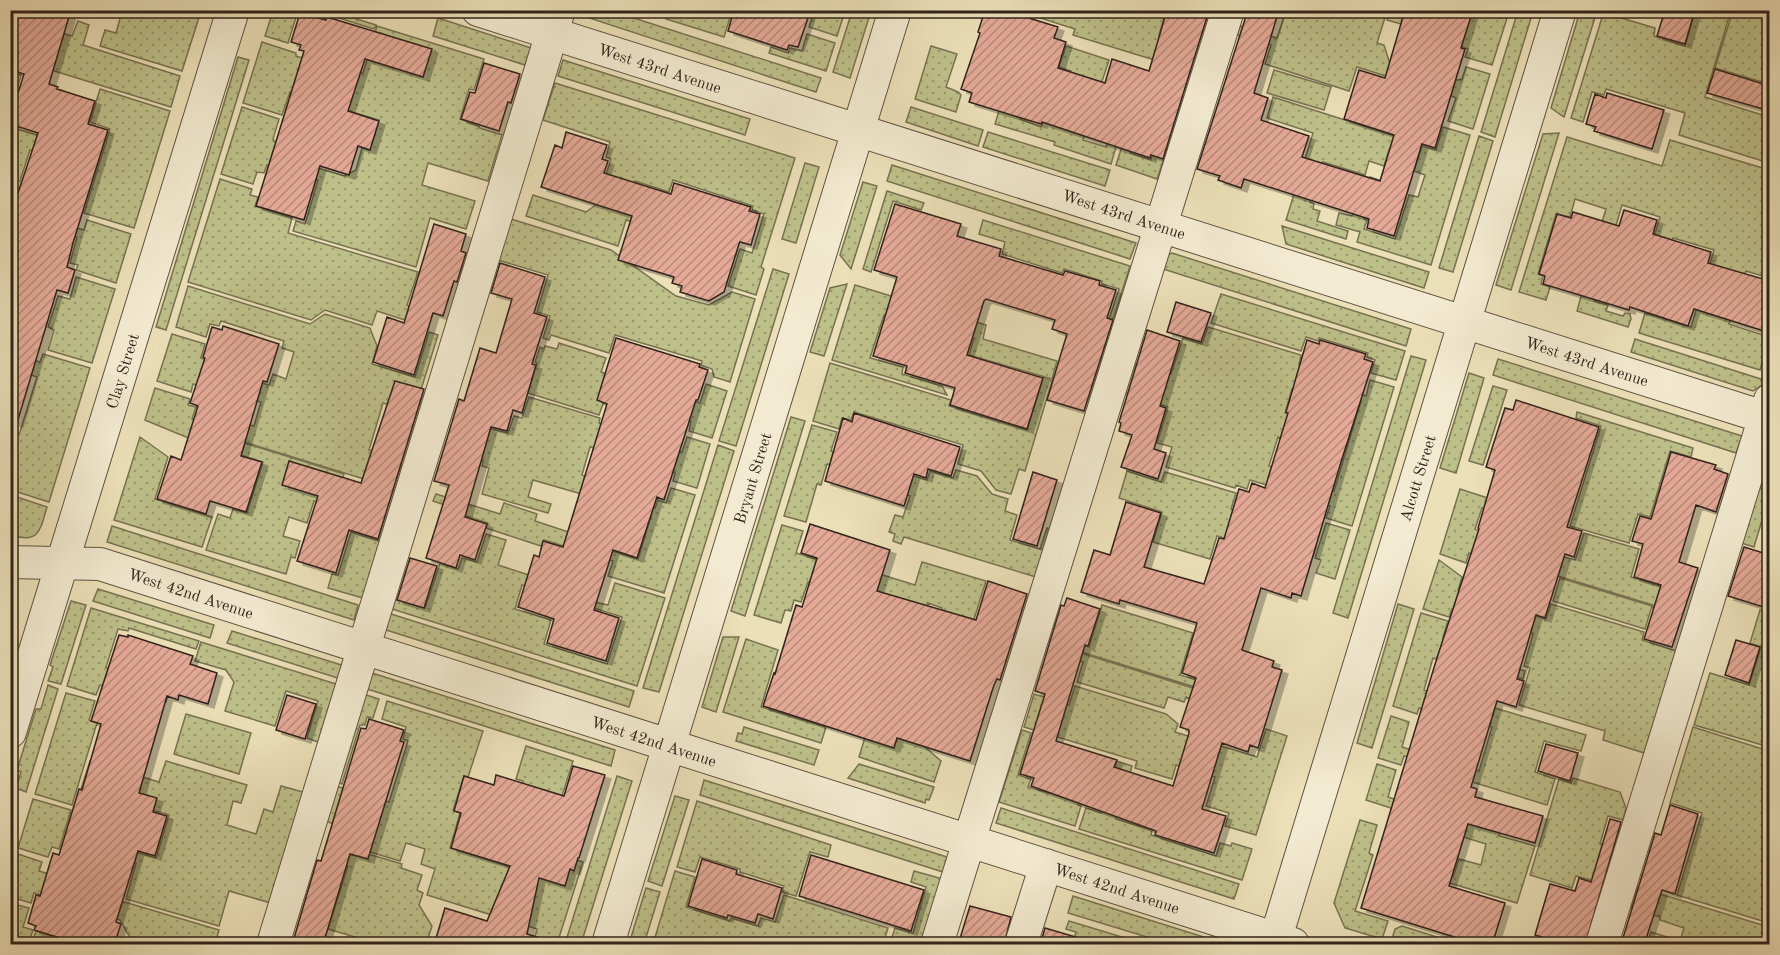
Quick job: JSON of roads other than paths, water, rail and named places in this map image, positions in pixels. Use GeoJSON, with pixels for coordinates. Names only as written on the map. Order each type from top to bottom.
{"type":"FeatureCollection","features":[{"type":"Feature","properties":{"kind":"street","name":"Clay Street"},"geometry":{"type":"LineString","coordinates":[[10,732],[233,10]]}},
{"type":"Feature","properties":{"kind":"street","name":"West 43rd Avenue"},"geometry":{"type":"LineString","coordinates":[[478,10],[555,22],[858,131],[1465,322],[1768,412]]}},
{"type":"Feature","properties":{"kind":"street","name":"Bryant Street"},"geometry":{"type":"LineString","coordinates":[[608,945],[895,10]]}},
{"type":"Feature","properties":{"kind":"street"},"geometry":{"type":"LineString","coordinates":[[937,945],[1228,10]]}},
{"type":"Feature","properties":{"kind":"street","name":"Alcott Street"},"geometry":{"type":"LineString","coordinates":[[1281,943],[1560,10]]}},
{"type":"Feature","properties":{"kind":"street"},"geometry":{"type":"LineString","coordinates":[[273,945],[555,22]]}},
{"type":"Feature","properties":{"kind":"street"},"geometry":{"type":"LineString","coordinates":[[1602,945],[1768,412]]}},
{"type":"Feature","properties":{"kind":"street","name":"West 42nd Avenue"},"geometry":{"type":"LineString","coordinates":[[10,562],[100,564],[1046,865],[1281,943]]}},
{"type":"Feature","properties":{"kind":"street"},"geometry":{"type":"LineString","coordinates":[[1021,945],[1046,865]]}}]}
